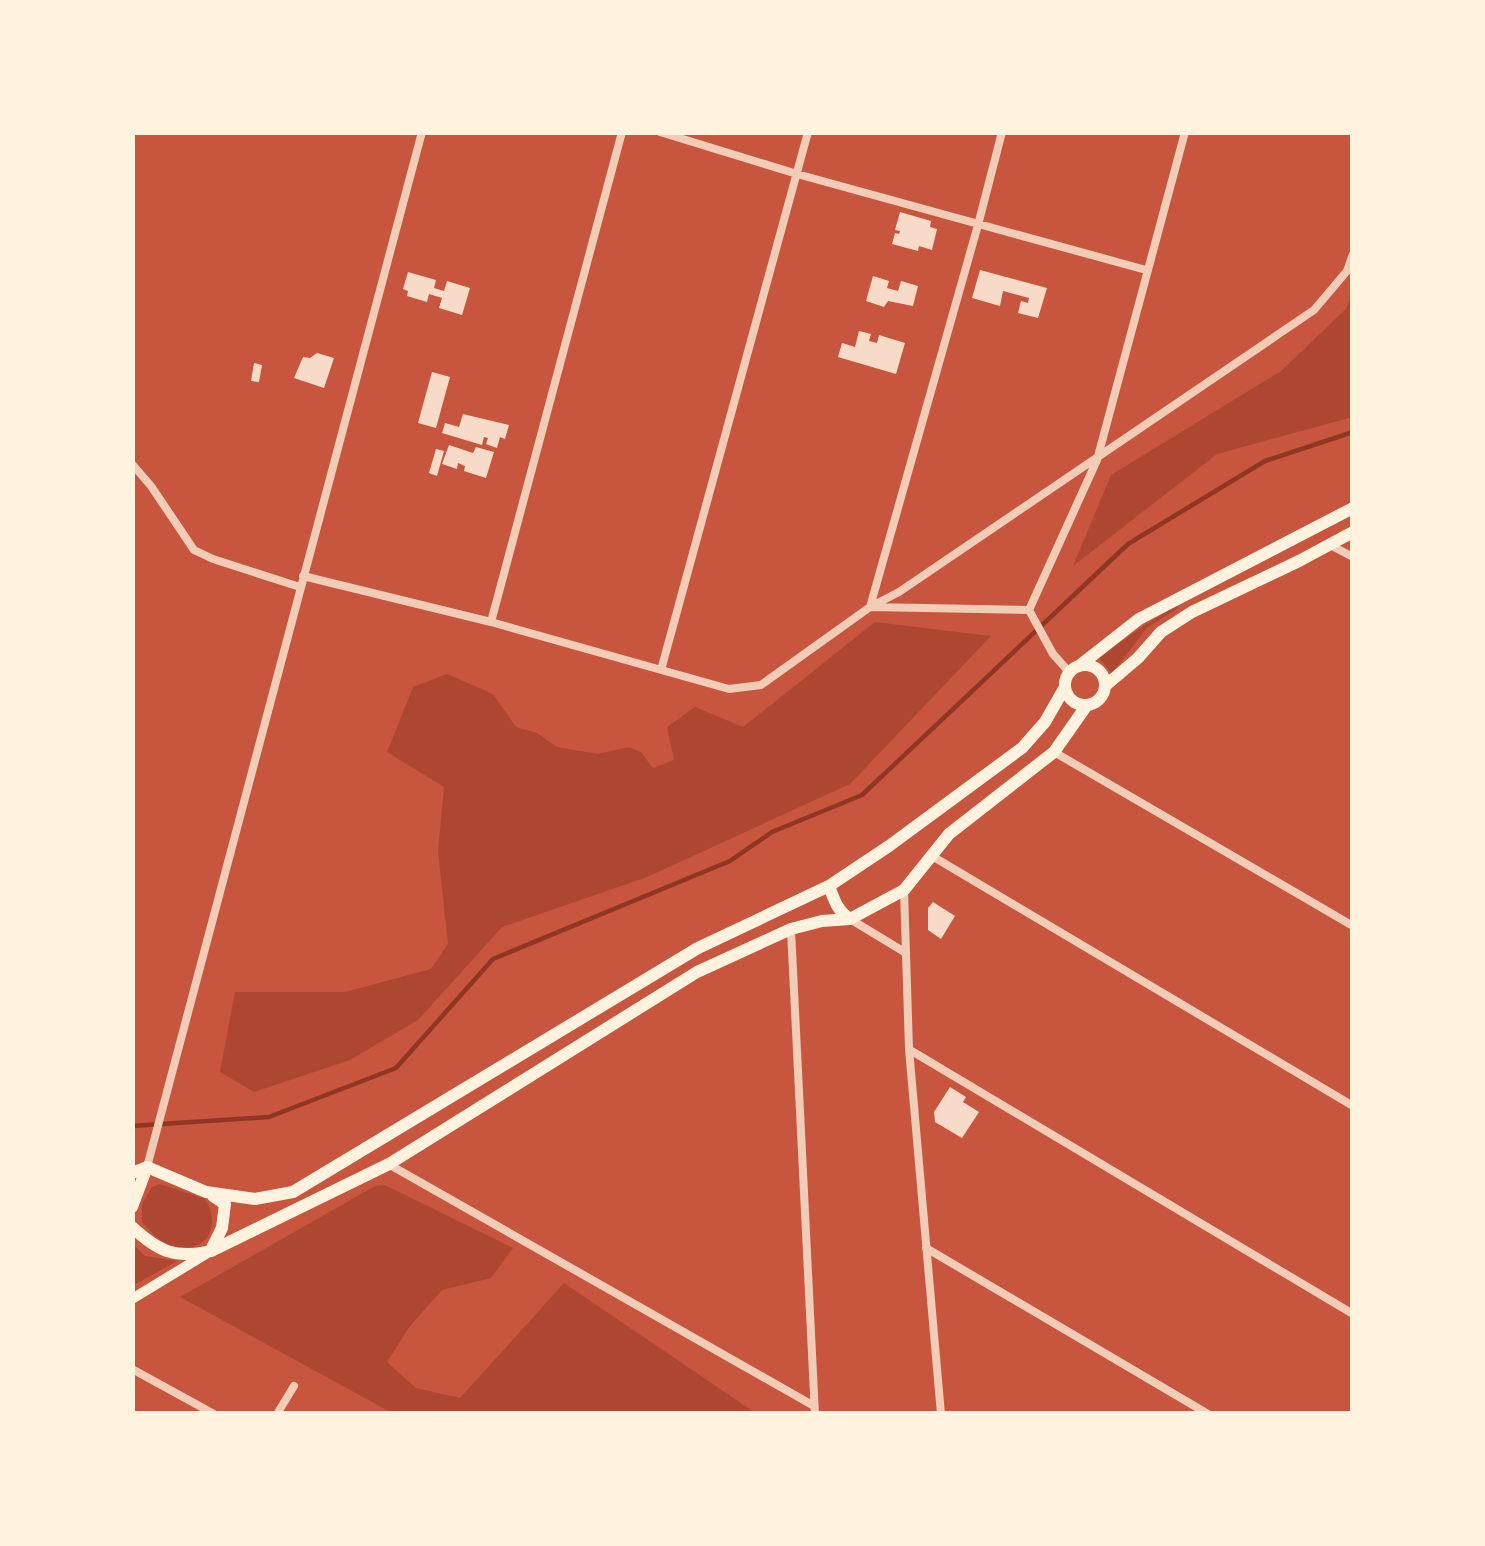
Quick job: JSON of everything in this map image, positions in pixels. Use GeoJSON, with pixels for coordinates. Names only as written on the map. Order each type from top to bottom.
{"type":"FeatureCollection","features":[{"type":"Feature","properties":{"kind":"main road"},"geometry":{"type":"LineString","coordinates":[[206,1192],[255,1199],[292,1192],[698,948],[829,886],[1022,748],[1046,722],[1071,675],[1139,620],[1353,508]]}},
{"type":"Feature","properties":{"kind":"main road"},"geometry":{"type":"LineString","coordinates":[[132,1299],[211,1251],[389,1164],[697,972],[791,928],[850,919],[904,890],[949,834],[1054,752],[1088,705],[1099,700],[1105,686],[1161,632],[1353,532]]}},
{"type":"Feature","properties":{"kind":"main road"},"geometry":{"type":"LineString","coordinates":[[1071,675],[1088,665],[1098,670],[1105,686]]}},
{"type":"Feature","properties":{"kind":"main road"},"geometry":{"type":"LineString","coordinates":[[1071,675],[1070,699],[1088,705]]}},
{"type":"Feature","properties":{"kind":"main road"},"geometry":{"type":"LineString","coordinates":[[829,886],[835,904],[850,919]]}},
{"type":"Feature","properties":{"kind":"main road"},"geometry":{"type":"LineString","coordinates":[[132,1173],[147,1167],[226,1204],[211,1251]]}},
{"type":"Feature","properties":{"kind":"main road"},"geometry":{"type":"LineString","coordinates":[[132,1207],[147,1167]]}},
{"type":"Feature","properties":{"kind":"main road"},"geometry":{"type":"LineString","coordinates":[[132,1227],[149,1243],[172,1254],[211,1251]]}},
{"type":"Feature","properties":{"kind":"street"},"geometry":{"type":"LineString","coordinates":[[147,1167],[422,132]]}},
{"type":"Feature","properties":{"kind":"street"},"geometry":{"type":"LineString","coordinates":[[491,622],[622,132]]}},
{"type":"Feature","properties":{"kind":"street"},"geometry":{"type":"LineString","coordinates":[[660,132],[1145,271]]}},
{"type":"Feature","properties":{"kind":"street"},"geometry":{"type":"LineString","coordinates":[[661,670],[808,132]]}},
{"type":"Feature","properties":{"kind":"street"},"geometry":{"type":"LineString","coordinates":[[870,608],[1002,132]]}},
{"type":"Feature","properties":{"kind":"street"},"geometry":{"type":"LineString","coordinates":[[1029,610],[1097,460],[1184,132]]}},
{"type":"Feature","properties":{"kind":"street"},"geometry":{"type":"LineString","coordinates":[[303,576],[491,622],[729,689],[760,685],[1315,310],[1347,271],[1353,254]]}},
{"type":"Feature","properties":{"kind":"street"},"geometry":{"type":"LineString","coordinates":[[132,464],[194,550],[300,587]]}},
{"type":"Feature","properties":{"kind":"street"},"geometry":{"type":"LineString","coordinates":[[1330,545],[1353,557]]}},
{"type":"Feature","properties":{"kind":"street"},"geometry":{"type":"LineString","coordinates":[[870,608],[1029,610]]}},
{"type":"Feature","properties":{"kind":"street"},"geometry":{"type":"LineString","coordinates":[[1029,610],[1071,675]]}},
{"type":"Feature","properties":{"kind":"street"},"geometry":{"type":"LineString","coordinates":[[1054,752],[1353,926]]}},
{"type":"Feature","properties":{"kind":"street"},"geometry":{"type":"LineString","coordinates":[[932,856],[1353,1106]]}},
{"type":"Feature","properties":{"kind":"street"},"geometry":{"type":"LineString","coordinates":[[904,890],[909,1049],[940,1414]]}},
{"type":"Feature","properties":{"kind":"street"},"geometry":{"type":"LineString","coordinates":[[850,919],[908,954]]}},
{"type":"Feature","properties":{"kind":"street"},"geometry":{"type":"LineString","coordinates":[[791,928],[814,1410]]}},
{"type":"Feature","properties":{"kind":"street"},"geometry":{"type":"LineString","coordinates":[[909,1049],[1353,1314]]}},
{"type":"Feature","properties":{"kind":"street"},"geometry":{"type":"LineString","coordinates":[[389,1164],[814,1410]]}},
{"type":"Feature","properties":{"kind":"street"},"geometry":{"type":"LineString","coordinates":[[924,1247],[1208,1414]]}},
{"type":"Feature","properties":{"kind":"street"},"geometry":{"type":"LineString","coordinates":[[132,1369],[214,1414]]}},
{"type":"Feature","properties":{"kind":"street"},"geometry":{"type":"LineString","coordinates":[[277,1414],[294,1386]]}},
{"type":"Feature","properties":{"kind":"shaded area"},"geometry":{"type":"Polygon","coordinates":[[[1353,291],[1353,417],[1217,454],[1073,566],[1111,475],[1281,371],[1346,309],[1353,291]]]}},
{"type":"Feature","properties":{"kind":"shaded area"},"geometry":{"type":"Polygon","coordinates":[[[1178,608],[1147,628],[1112,673],[1099,658],[1139,629],[1178,608]]]}},
{"type":"Feature","properties":{"kind":"shaded area"},"geometry":{"type":"Polygon","coordinates":[[[875,622],[991,636],[850,784],[647,877],[502,927],[418,1020],[350,1060],[254,1092],[220,1072],[235,992],[345,992],[431,969],[448,944],[438,852],[444,787],[387,752],[413,687],[447,674],[493,694],[516,727],[537,733],[557,747],[598,754],[629,747],[641,752],[653,768],[674,760],[667,727],[695,707],[743,727],[875,622]]]}},
{"type":"Feature","properties":{"kind":"shaded area"},"geometry":{"type":"Polygon","coordinates":[[[160,1184],[205,1199],[212,1222],[198,1245],[188,1248],[164,1242],[142,1222],[142,1204],[152,1187],[160,1184]]]}},
{"type":"Feature","properties":{"kind":"shaded area"},"geometry":{"type":"Polygon","coordinates":[[[385,1185],[513,1248],[491,1278],[442,1290],[410,1326],[387,1362],[416,1388],[460,1398],[564,1283],[757,1414],[394,1414],[180,1297],[375,1186],[385,1185]]]}},
{"type":"Feature","properties":{"kind":"shaded area"},"geometry":{"type":"Polygon","coordinates":[[[132,1243],[145,1256],[177,1261],[132,1286],[132,1243]]]}},
{"type":"Feature","properties":{"kind":"building"},"geometry":{"type":"Polygon","coordinates":[[[900,212],[931,221],[930,227],[937,229],[932,250],[892,244],[900,231],[895,230],[900,212]]]}},
{"type":"Feature","properties":{"kind":"building"},"geometry":{"type":"Polygon","coordinates":[[[980,270],[1047,288],[1038,318],[1018,313],[1021,301],[1028,303],[1029,298],[1003,291],[1000,306],[972,298],[980,270]]]}},
{"type":"Feature","properties":{"kind":"building"},"geometry":{"type":"Polygon","coordinates":[[[408,272],[436,280],[434,288],[444,291],[447,281],[470,288],[462,315],[439,308],[442,298],[429,294],[427,302],[407,296],[403,289],[408,272]]]}},
{"type":"Feature","properties":{"kind":"building"},"geometry":{"type":"Polygon","coordinates":[[[873,276],[889,281],[887,288],[898,291],[901,281],[918,286],[913,306],[888,301],[884,307],[866,301],[873,276]]]}},
{"type":"Feature","properties":{"kind":"building"},"geometry":{"type":"Polygon","coordinates":[[[859,331],[871,334],[869,341],[877,343],[879,335],[905,343],[896,374],[838,357],[842,343],[855,347],[859,331]]]}},
{"type":"Feature","properties":{"kind":"building"},"geometry":{"type":"Polygon","coordinates":[[[317,353],[334,358],[324,388],[294,378],[303,357],[317,353]]]}},
{"type":"Feature","properties":{"kind":"building"},"geometry":{"type":"Polygon","coordinates":[[[254,363],[262,365],[259,382],[251,381],[254,363]]]}},
{"type":"Feature","properties":{"kind":"building"},"geometry":{"type":"Polygon","coordinates":[[[432,372],[450,377],[436,428],[418,423],[432,372]]]}},
{"type":"Feature","properties":{"kind":"building"},"geometry":{"type":"Polygon","coordinates":[[[463,414],[509,425],[505,439],[500,437],[497,448],[486,444],[488,438],[484,437],[482,445],[442,433],[445,423],[459,427],[463,414]]]}},
{"type":"Feature","properties":{"kind":"building"},"geometry":{"type":"Polygon","coordinates":[[[449,445],[473,453],[476,447],[494,452],[486,478],[464,471],[465,466],[458,463],[457,469],[442,464],[449,445]]]}},
{"type":"Feature","properties":{"kind":"building"},"geometry":{"type":"Polygon","coordinates":[[[436,449],[444,451],[437,476],[429,473],[436,449]]]}},
{"type":"Feature","properties":{"kind":"building"},"geometry":{"type":"Polygon","coordinates":[[[933,902],[955,916],[941,939],[928,930],[928,908],[933,902]]]}},
{"type":"Feature","properties":{"kind":"building"},"geometry":{"type":"Polygon","coordinates":[[[950,1087],[979,1112],[962,1138],[935,1122],[934,1112],[950,1087]]]}},
{"type":"Feature","properties":{"kind":"waterway"},"geometry":{"type":"LineString","coordinates":[[132,1126],[269,1117],[396,1068],[493,959],[730,861],[772,832],[862,795],[1128,544],[1265,461],[1353,432]]}}]}
